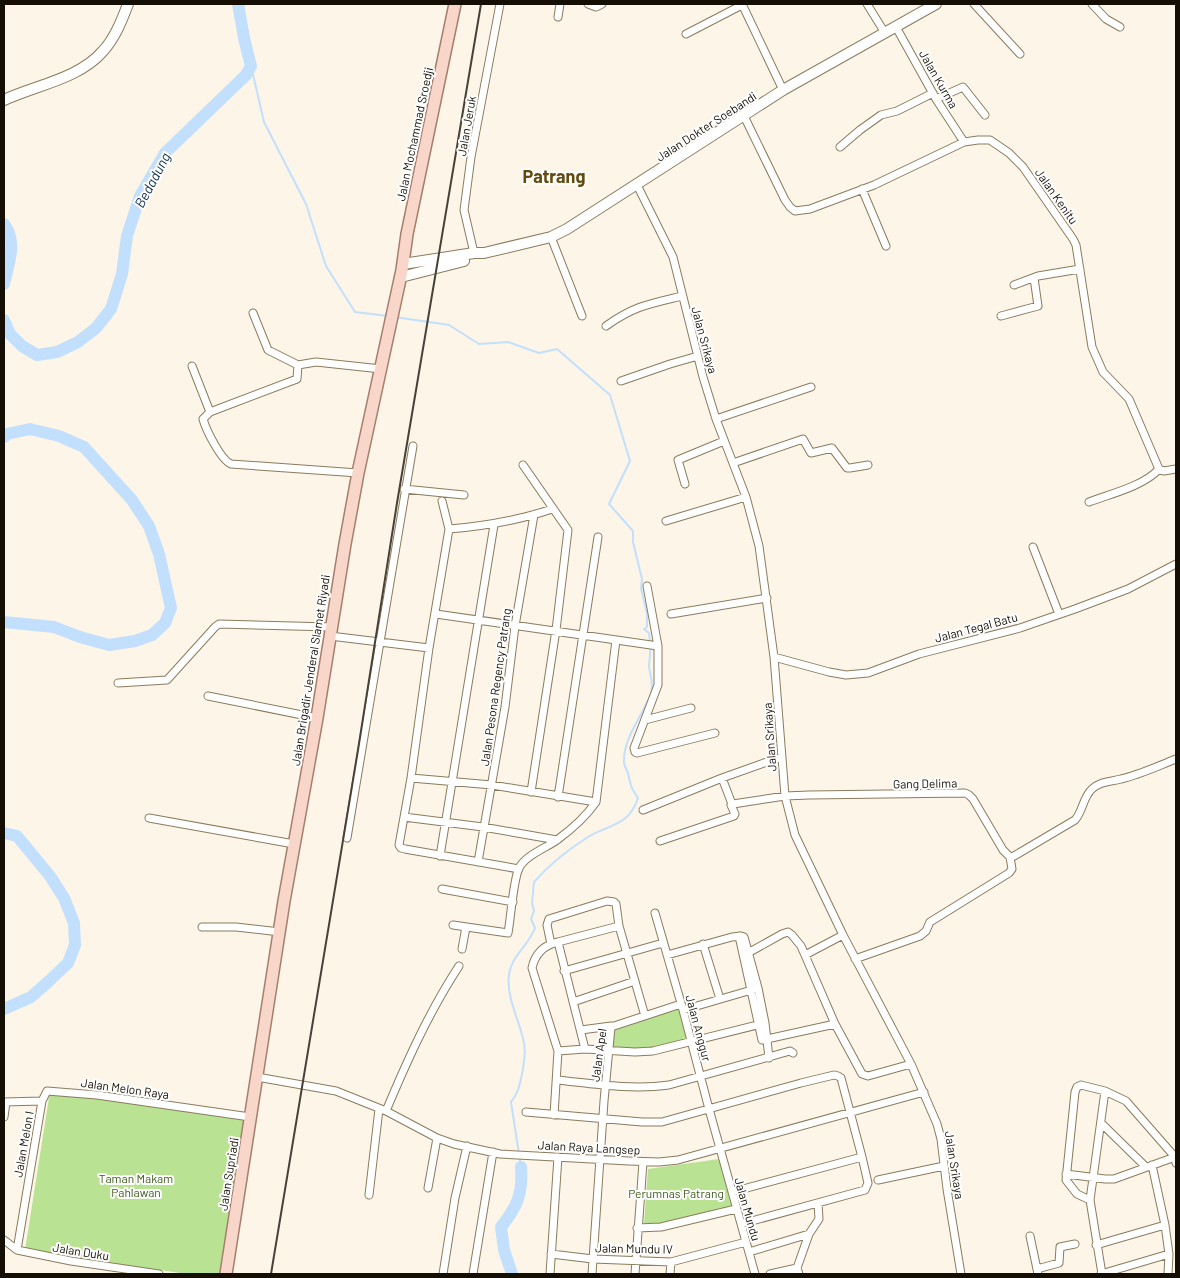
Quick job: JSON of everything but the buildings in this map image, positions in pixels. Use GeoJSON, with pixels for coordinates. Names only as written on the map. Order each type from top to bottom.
{"type":"FeatureCollection","features":[{"type":"Feature","properties":{"kind":"main road"},"geometry":{"type":"LineString","coordinates":[[4,100],[76,71],[96,58],[118,30],[128,4]]}},
{"type":"Feature","properties":{"kind":"main road","name":"Jalan Mochammad Sroedji"},"geometry":{"type":"LineString","coordinates":[[402,271],[406,234],[455,4]]}},
{"type":"Feature","properties":{"kind":"main road","name":"Jalan Dokter Soebandi"},"geometry":{"type":"LineString","coordinates":[[402,271],[551,237],[783,90],[936,4]]}},
{"type":"Feature","properties":{"kind":"main road","name":"Jalan Brigadir Jenderal Slamet Riyadi"},"geometry":{"type":"LineString","coordinates":[[257,1077],[284,901],[358,473],[402,271]]}},
{"type":"Feature","properties":{"kind":"main road","name":"Jalan Supriadi"},"geometry":{"type":"LineString","coordinates":[[226,1274],[257,1077]]}},
{"type":"Feature","properties":{"kind":"street","name":"Jalan Jeruk"},"geometry":{"type":"LineString","coordinates":[[479,253],[464,210],[471,158],[500,4]]}},
{"type":"Feature","properties":{"kind":"street"},"geometry":{"type":"LineString","coordinates":[[558,17],[560,4]]}},
{"type":"Feature","properties":{"kind":"street"},"geometry":{"type":"LineString","coordinates":[[590,5],[596,7],[602,4]]}},
{"type":"Feature","properties":{"kind":"street"},"geometry":{"type":"LineString","coordinates":[[686,34],[742,4],[783,90]]}},
{"type":"Feature","properties":{"kind":"street"},"geometry":{"type":"LineString","coordinates":[[867,4],[885,33]]}},
{"type":"Feature","properties":{"kind":"street"},"geometry":{"type":"LineString","coordinates":[[974,4],[1020,54]]}},
{"type":"Feature","properties":{"kind":"street"},"geometry":{"type":"LineString","coordinates":[[1092,4],[1106,19],[1120,27]]}},
{"type":"Feature","properties":{"kind":"street","name":"Jalan Kurma"},"geometry":{"type":"LineString","coordinates":[[896,27],[934,96],[964,142]]}},
{"type":"Feature","properties":{"kind":"street"},"geometry":{"type":"LineString","coordinates":[[840,147],[882,115],[963,87],[985,115]]}},
{"type":"Feature","properties":{"kind":"street","name":"Jalan Kenitu"},"geometry":{"type":"LineString","coordinates":[[744,116],[785,200],[795,211],[810,209],[862,190],[964,142],[990,140],[1009,154],[1023,167],[1076,245],[1094,354],[1103,372],[1129,399],[1160,469]]}},
{"type":"Feature","properties":{"kind":"street","name":"Jalan Srikaya"},"geometry":{"type":"LineString","coordinates":[[637,184],[673,257],[716,418],[746,497],[758,546],[774,657],[785,796],[796,835],[843,935],[911,1064],[937,1124],[961,1274]]}},
{"type":"Feature","properties":{"kind":"street"},"geometry":{"type":"LineString","coordinates":[[862,190],[886,246]]}},
{"type":"Feature","properties":{"kind":"street"},"geometry":{"type":"LineString","coordinates":[[551,237],[582,316]]}},
{"type":"Feature","properties":{"kind":"street"},"geometry":{"type":"LineString","coordinates":[[1014,285],[1034,278],[1080,268]]}},
{"type":"Feature","properties":{"kind":"street"},"geometry":{"type":"LineString","coordinates":[[1001,316],[1038,306],[1034,278]]}},
{"type":"Feature","properties":{"kind":"street"},"geometry":{"type":"LineString","coordinates":[[606,326],[625,313],[642,305],[682,296]]}},
{"type":"Feature","properties":{"kind":"street"},"geometry":{"type":"LineString","coordinates":[[253,313],[268,350],[298,365],[316,362],[381,369]]}},
{"type":"Feature","properties":{"kind":"street"},"geometry":{"type":"LineString","coordinates":[[621,381],[698,356]]}},
{"type":"Feature","properties":{"kind":"street"},"geometry":{"type":"LineString","coordinates":[[298,365],[296,379],[210,412],[203,418],[203,422],[224,460],[228,463],[358,473]]}},
{"type":"Feature","properties":{"kind":"street"},"geometry":{"type":"LineString","coordinates":[[192,366],[210,412]]}},
{"type":"Feature","properties":{"kind":"street"},"geometry":{"type":"LineString","coordinates":[[716,418],[811,388]]}},
{"type":"Feature","properties":{"kind":"street"},"geometry":{"type":"LineString","coordinates":[[733,463],[803,439],[811,454],[832,448],[847,468],[868,465]]}},
{"type":"Feature","properties":{"kind":"street"},"geometry":{"type":"LineString","coordinates":[[685,484],[678,460],[724,442]]}},
{"type":"Feature","properties":{"kind":"street"},"geometry":{"type":"LineString","coordinates":[[347,838],[412,446]]}},
{"type":"Feature","properties":{"kind":"street"},"geometry":{"type":"LineString","coordinates":[[523,465],[568,530],[556,630],[531,792]]}},
{"type":"Feature","properties":{"kind":"street"},"geometry":{"type":"LineString","coordinates":[[1089,502],[1145,481],[1154,476],[1160,469],[1164,472],[1176,469]]}},
{"type":"Feature","properties":{"kind":"street"},"geometry":{"type":"LineString","coordinates":[[404,489],[464,495]]}},
{"type":"Feature","properties":{"kind":"street"},"geometry":{"type":"LineString","coordinates":[[666,521],[746,497]]}},
{"type":"Feature","properties":{"kind":"street"},"geometry":{"type":"LineString","coordinates":[[442,501],[449,529],[429,648],[411,778],[398,843],[400,848],[519,869]]}},
{"type":"Feature","properties":{"kind":"street"},"geometry":{"type":"LineString","coordinates":[[449,529],[494,525],[552,509]]}},
{"type":"Feature","properties":{"kind":"street","name":"Jalan Pesona Regency Patrang"},"geometry":{"type":"LineString","coordinates":[[478,862],[505,707],[515,626],[534,515]]}},
{"type":"Feature","properties":{"kind":"street"},"geometry":{"type":"LineString","coordinates":[[440,856],[494,525]]}},
{"type":"Feature","properties":{"kind":"street"},"geometry":{"type":"LineString","coordinates":[[558,797],[598,537]]}},
{"type":"Feature","properties":{"kind":"street"},"geometry":{"type":"LineString","coordinates":[[1033,547],[1059,614]]}},
{"type":"Feature","properties":{"kind":"street","name":"Jalan Tegal Batu"},"geometry":{"type":"LineString","coordinates":[[774,657],[829,672],[846,675],[859,674],[919,654],[1020,628],[1128,589],[1176,564]]}},
{"type":"Feature","properties":{"kind":"street"},"geometry":{"type":"LineString","coordinates":[[647,586],[656,645],[658,688],[634,748],[635,752],[715,733]]}},
{"type":"Feature","properties":{"kind":"street"},"geometry":{"type":"LineString","coordinates":[[671,614],[766,598]]}},
{"type":"Feature","properties":{"kind":"street"},"geometry":{"type":"LineString","coordinates":[[436,614],[656,645]]}},
{"type":"Feature","properties":{"kind":"street"},"geometry":{"type":"LineString","coordinates":[[118,683],[166,680],[215,627],[223,623],[331,631],[381,642],[429,648]]}},
{"type":"Feature","properties":{"kind":"street"},"geometry":{"type":"LineString","coordinates":[[453,925],[508,933],[519,869],[530,857],[557,840],[582,820],[596,802],[616,640]]}},
{"type":"Feature","properties":{"kind":"street"},"geometry":{"type":"LineString","coordinates":[[208,696],[317,718]]}},
{"type":"Feature","properties":{"kind":"street"},"geometry":{"type":"LineString","coordinates":[[645,720],[692,708]]}},
{"type":"Feature","properties":{"kind":"street"},"geometry":{"type":"LineString","coordinates":[[643,810],[722,778],[781,757]]}},
{"type":"Feature","properties":{"kind":"street"},"geometry":{"type":"LineString","coordinates":[[856,959],[920,936],[926,931],[930,922],[1009,873],[1012,869],[1010,856],[1014,856],[1075,820],[1080,814],[1086,795],[1092,788],[1104,781],[1120,780],[1176,759]]}},
{"type":"Feature","properties":{"kind":"street"},"geometry":{"type":"LineString","coordinates":[[411,778],[492,785],[596,802]]}},
{"type":"Feature","properties":{"kind":"street"},"geometry":{"type":"LineString","coordinates":[[660,841],[734,816],[732,804],[722,778]]}},
{"type":"Feature","properties":{"kind":"street","name":"Gang Delima"},"geometry":{"type":"LineString","coordinates":[[785,796],[967,794],[973,799],[1003,850],[1010,856]]}},
{"type":"Feature","properties":{"kind":"street"},"geometry":{"type":"LineString","coordinates":[[732,804],[785,796]]}},
{"type":"Feature","properties":{"kind":"street"},"geometry":{"type":"LineString","coordinates":[[404,817],[483,827],[557,840]]}},
{"type":"Feature","properties":{"kind":"street"},"geometry":{"type":"LineString","coordinates":[[149,818],[294,844]]}},
{"type":"Feature","properties":{"kind":"street"},"geometry":{"type":"LineString","coordinates":[[442,890],[513,902]]}},
{"type":"Feature","properties":{"kind":"street"},"geometry":{"type":"LineString","coordinates":[[586,1049],[564,971],[547,925],[549,919],[607,901],[613,901],[616,904],[620,926],[645,1016]]}},
{"type":"Feature","properties":{"kind":"street","name":"Jalan Anggur"},"geometry":{"type":"LineString","coordinates":[[654,913],[692,1042],[720,1149]]}},
{"type":"Feature","properties":{"kind":"street"},"geometry":{"type":"LineString","coordinates":[[554,1115],[558,1051],[532,968],[535,959],[541,951],[554,943],[620,926]]}},
{"type":"Feature","properties":{"kind":"street"},"geometry":{"type":"LineString","coordinates":[[202,927],[236,927],[280,932]]}},
{"type":"Feature","properties":{"kind":"street"},"geometry":{"type":"LineString","coordinates":[[462,949],[466,927]]}},
{"type":"Feature","properties":{"kind":"street"},"geometry":{"type":"LineString","coordinates":[[748,953],[786,932],[792,935],[805,955],[835,1024],[865,1076],[911,1064]]}},
{"type":"Feature","properties":{"kind":"street"},"geometry":{"type":"LineString","coordinates":[[805,955],[843,935]]}},
{"type":"Feature","properties":{"kind":"street"},"geometry":{"type":"LineString","coordinates":[[739,936],[755,989]]}},
{"type":"Feature","properties":{"kind":"street"},"geometry":{"type":"LineString","coordinates":[[666,955],[703,944],[743,936],[767,1040],[769,1058]]}},
{"type":"Feature","properties":{"kind":"street"},"geometry":{"type":"LineString","coordinates":[[564,971],[663,943]]}},
{"type":"Feature","properties":{"kind":"street"},"geometry":{"type":"LineString","coordinates":[[703,944],[720,999]]}},
{"type":"Feature","properties":{"kind":"street"},"geometry":{"type":"LineString","coordinates":[[369,1195],[382,1110],[440,995],[459,966]]}},
{"type":"Feature","properties":{"kind":"street"},"geometry":{"type":"LineString","coordinates":[[573,1002],[635,981]]}},
{"type":"Feature","properties":{"kind":"street","name":"Jalan Apel"},"geometry":{"type":"LineString","coordinates":[[592,1274],[611,1026],[755,989]]}},
{"type":"Feature","properties":{"kind":"street"},"geometry":{"type":"LineString","coordinates":[[558,1051],[586,1049],[653,1051],[762,1024]]}},
{"type":"Feature","properties":{"kind":"street"},"geometry":{"type":"LineString","coordinates":[[767,1040],[835,1024]]}},
{"type":"Feature","properties":{"kind":"street"},"geometry":{"type":"LineString","coordinates":[[581,1030],[611,1026]]}},
{"type":"Feature","properties":{"kind":"street"},"geometry":{"type":"LineString","coordinates":[[557,1080],[634,1088],[652,1087],[669,1085],[790,1051],[793,1053]]}},
{"type":"Feature","properties":{"kind":"street"},"geometry":{"type":"LineString","coordinates":[[526,1112],[603,1120],[662,1122],[801,1083],[838,1076],[841,1078],[868,1183],[865,1190],[741,1224]]}},
{"type":"Feature","properties":{"kind":"street","name":"Jalan Raya Langsep"},"geometry":{"type":"LineString","coordinates":[[257,1077],[336,1091],[382,1110],[437,1138],[493,1152],[643,1162],[678,1160],[924,1092]]}},
{"type":"Feature","properties":{"kind":"street"},"geometry":{"type":"LineString","coordinates":[[1066,1174],[1114,1179],[1149,1166],[1175,1160],[1126,1101],[1104,1091],[1080,1085],[1075,1092],[1066,1174],[1066,1180],[1077,1194],[1090,1200]]}},
{"type":"Feature","properties":{"kind":"street","name":"Jalan Melon Raya"},"geometry":{"type":"LineString","coordinates":[[5,1102],[42,1101],[47,1090],[54,1090],[250,1117]]}},
{"type":"Feature","properties":{"kind":"street"},"geometry":{"type":"LineString","coordinates":[[1104,1091],[1102,1123],[1090,1200],[1101,1274],[1169,1254]]}},
{"type":"Feature","properties":{"kind":"street","name":"Jalan Melon I"},"geometry":{"type":"LineString","coordinates":[[17,1250],[42,1101]]}},
{"type":"Feature","properties":{"kind":"street"},"geometry":{"type":"LineString","coordinates":[[4,1117],[5,1102]]}},
{"type":"Feature","properties":{"kind":"street"},"geometry":{"type":"LineString","coordinates":[[1102,1123],[1149,1166],[1165,1225],[1169,1254],[1168,1274]]}},
{"type":"Feature","properties":{"kind":"street"},"geometry":{"type":"LineString","coordinates":[[428,1188],[437,1138]]}},
{"type":"Feature","properties":{"kind":"street"},"geometry":{"type":"LineString","coordinates":[[444,1274],[455,1198],[467,1146]]}},
{"type":"Feature","properties":{"kind":"street","name":"Jalan Mundu"},"geometry":{"type":"LineString","coordinates":[[720,1149],[755,1274]]}},
{"type":"Feature","properties":{"kind":"street"},"geometry":{"type":"LineString","coordinates":[[473,1274],[493,1152]]}},
{"type":"Feature","properties":{"kind":"street"},"geometry":{"type":"LineString","coordinates":[[550,1274],[558,1157]]}},
{"type":"Feature","properties":{"kind":"street"},"geometry":{"type":"LineString","coordinates":[[732,1192],[862,1157]]}},
{"type":"Feature","properties":{"kind":"street"},"geometry":{"type":"LineString","coordinates":[[635,1274],[643,1162]]}},
{"type":"Feature","properties":{"kind":"street"},"geometry":{"type":"LineString","coordinates":[[878,1180],[944,1166]]}},
{"type":"Feature","properties":{"kind":"street"},"geometry":{"type":"LineString","coordinates":[[770,1274],[798,1271],[810,1234],[819,1217],[818,1203]]}},
{"type":"Feature","properties":{"kind":"street"},"geometry":{"type":"LineString","coordinates":[[637,1228],[662,1227],[736,1209]]}},
{"type":"Feature","properties":{"kind":"street"},"geometry":{"type":"LineString","coordinates":[[1096,1245],[1165,1225]]}},
{"type":"Feature","properties":{"kind":"street"},"geometry":{"type":"LineString","coordinates":[[749,1252],[810,1234]]}},
{"type":"Feature","properties":{"kind":"street"},"geometry":{"type":"LineString","coordinates":[[1030,1236],[1037,1272],[1059,1263],[1060,1247],[1075,1244]]}},
{"type":"Feature","properties":{"kind":"street","name":"Jalan Duku"},"geometry":{"type":"LineString","coordinates":[[4,1240],[17,1250],[71,1261],[159,1274]]}},
{"type":"Feature","properties":{"kind":"street","name":"Jalan Mundu IV"},"geometry":{"type":"LineString","coordinates":[[551,1254],[593,1259],[670,1262],[746,1242]]}},
{"type":"Feature","properties":{"kind":"street"},"geometry":{"type":"LineString","coordinates":[[670,1262],[670,1274]]}},
{"type":"Feature","properties":{"kind":"green space"},"geometry":{"type":"Polygon","coordinates":[[[681,1005],[691,1042],[652,1051],[609,1050],[612,1026],[681,1005]]]}},
{"type":"Feature","properties":{"kind":"green space","name":"Taman Makam Pahlawan"},"geometry":{"type":"Polygon","coordinates":[[[50,1091],[244,1120],[220,1274],[187,1274],[25,1250],[50,1091]]]}},
{"type":"Feature","properties":{"kind":"green space","name":"Perumnas Patrang"},"geometry":{"type":"Polygon","coordinates":[[[719,1159],[733,1206],[668,1224],[644,1223],[648,1169],[719,1159]]]}},
{"type":"Feature","properties":{"kind":"waterway","name":"Bedadung"},"geometry":{"type":"LineString","coordinates":[[4,320],[10,334],[22,346],[37,355],[57,352],[78,342],[96,328],[111,309],[122,274],[127,236],[140,196],[165,153],[246,75],[251,66],[238,4]]}},
{"type":"Feature","properties":{"kind":"waterway"},"geometry":{"type":"LineString","coordinates":[[251,66],[264,122],[306,204],[326,266],[355,312],[388,316]]}},
{"type":"Feature","properties":{"kind":"waterway","name":"Bedadung"},"geometry":{"type":"LineString","coordinates":[[4,224],[8,231],[11,246],[4,284]]}},
{"type":"Feature","properties":{"kind":"waterway"},"geometry":{"type":"LineString","coordinates":[[395,317],[449,325],[479,344],[508,342],[539,353],[557,349],[610,395],[630,461],[609,504],[633,531],[633,542],[642,579],[641,588],[647,614],[647,627],[644,629],[649,633],[650,642]]}},
{"type":"Feature","properties":{"kind":"waterway","name":"Bedadung"},"geometry":{"type":"LineString","coordinates":[[4,437],[7,434],[30,429],[59,436],[84,447],[132,500],[149,526],[159,554],[171,608],[165,623],[152,635],[135,641],[109,645],[54,627],[4,622]]}},
{"type":"Feature","properties":{"kind":"waterway"},"geometry":{"type":"LineString","coordinates":[[521,1167],[511,1102],[519,1085],[525,1051],[510,992],[510,968],[535,928],[531,919],[534,911],[532,903],[534,882],[546,869],[588,837],[624,819],[634,807],[638,798],[631,786],[624,762],[630,735],[648,702],[652,690],[649,666],[650,647]]}},
{"type":"Feature","properties":{"kind":"waterway","name":"Bedadung"},"geometry":{"type":"LineString","coordinates":[[4,833],[17,836],[50,876],[64,898],[74,923],[75,945],[68,963],[49,981],[31,997],[4,1009]]}},
{"type":"Feature","properties":{"kind":"waterway"},"geometry":{"type":"LineString","coordinates":[[512,1274],[504,1250],[501,1227],[518,1200],[521,1185],[521,1167]]}},
{"type":"Feature","properties":{"kind":"railway"},"geometry":{"type":"LineString","coordinates":[[271,1274],[481,4]]}},
{"type":"Feature","properties":{"kind":"district","name":"Patrang"},"geometry":{"type":"Point","coordinates":[554,176]}}]}
